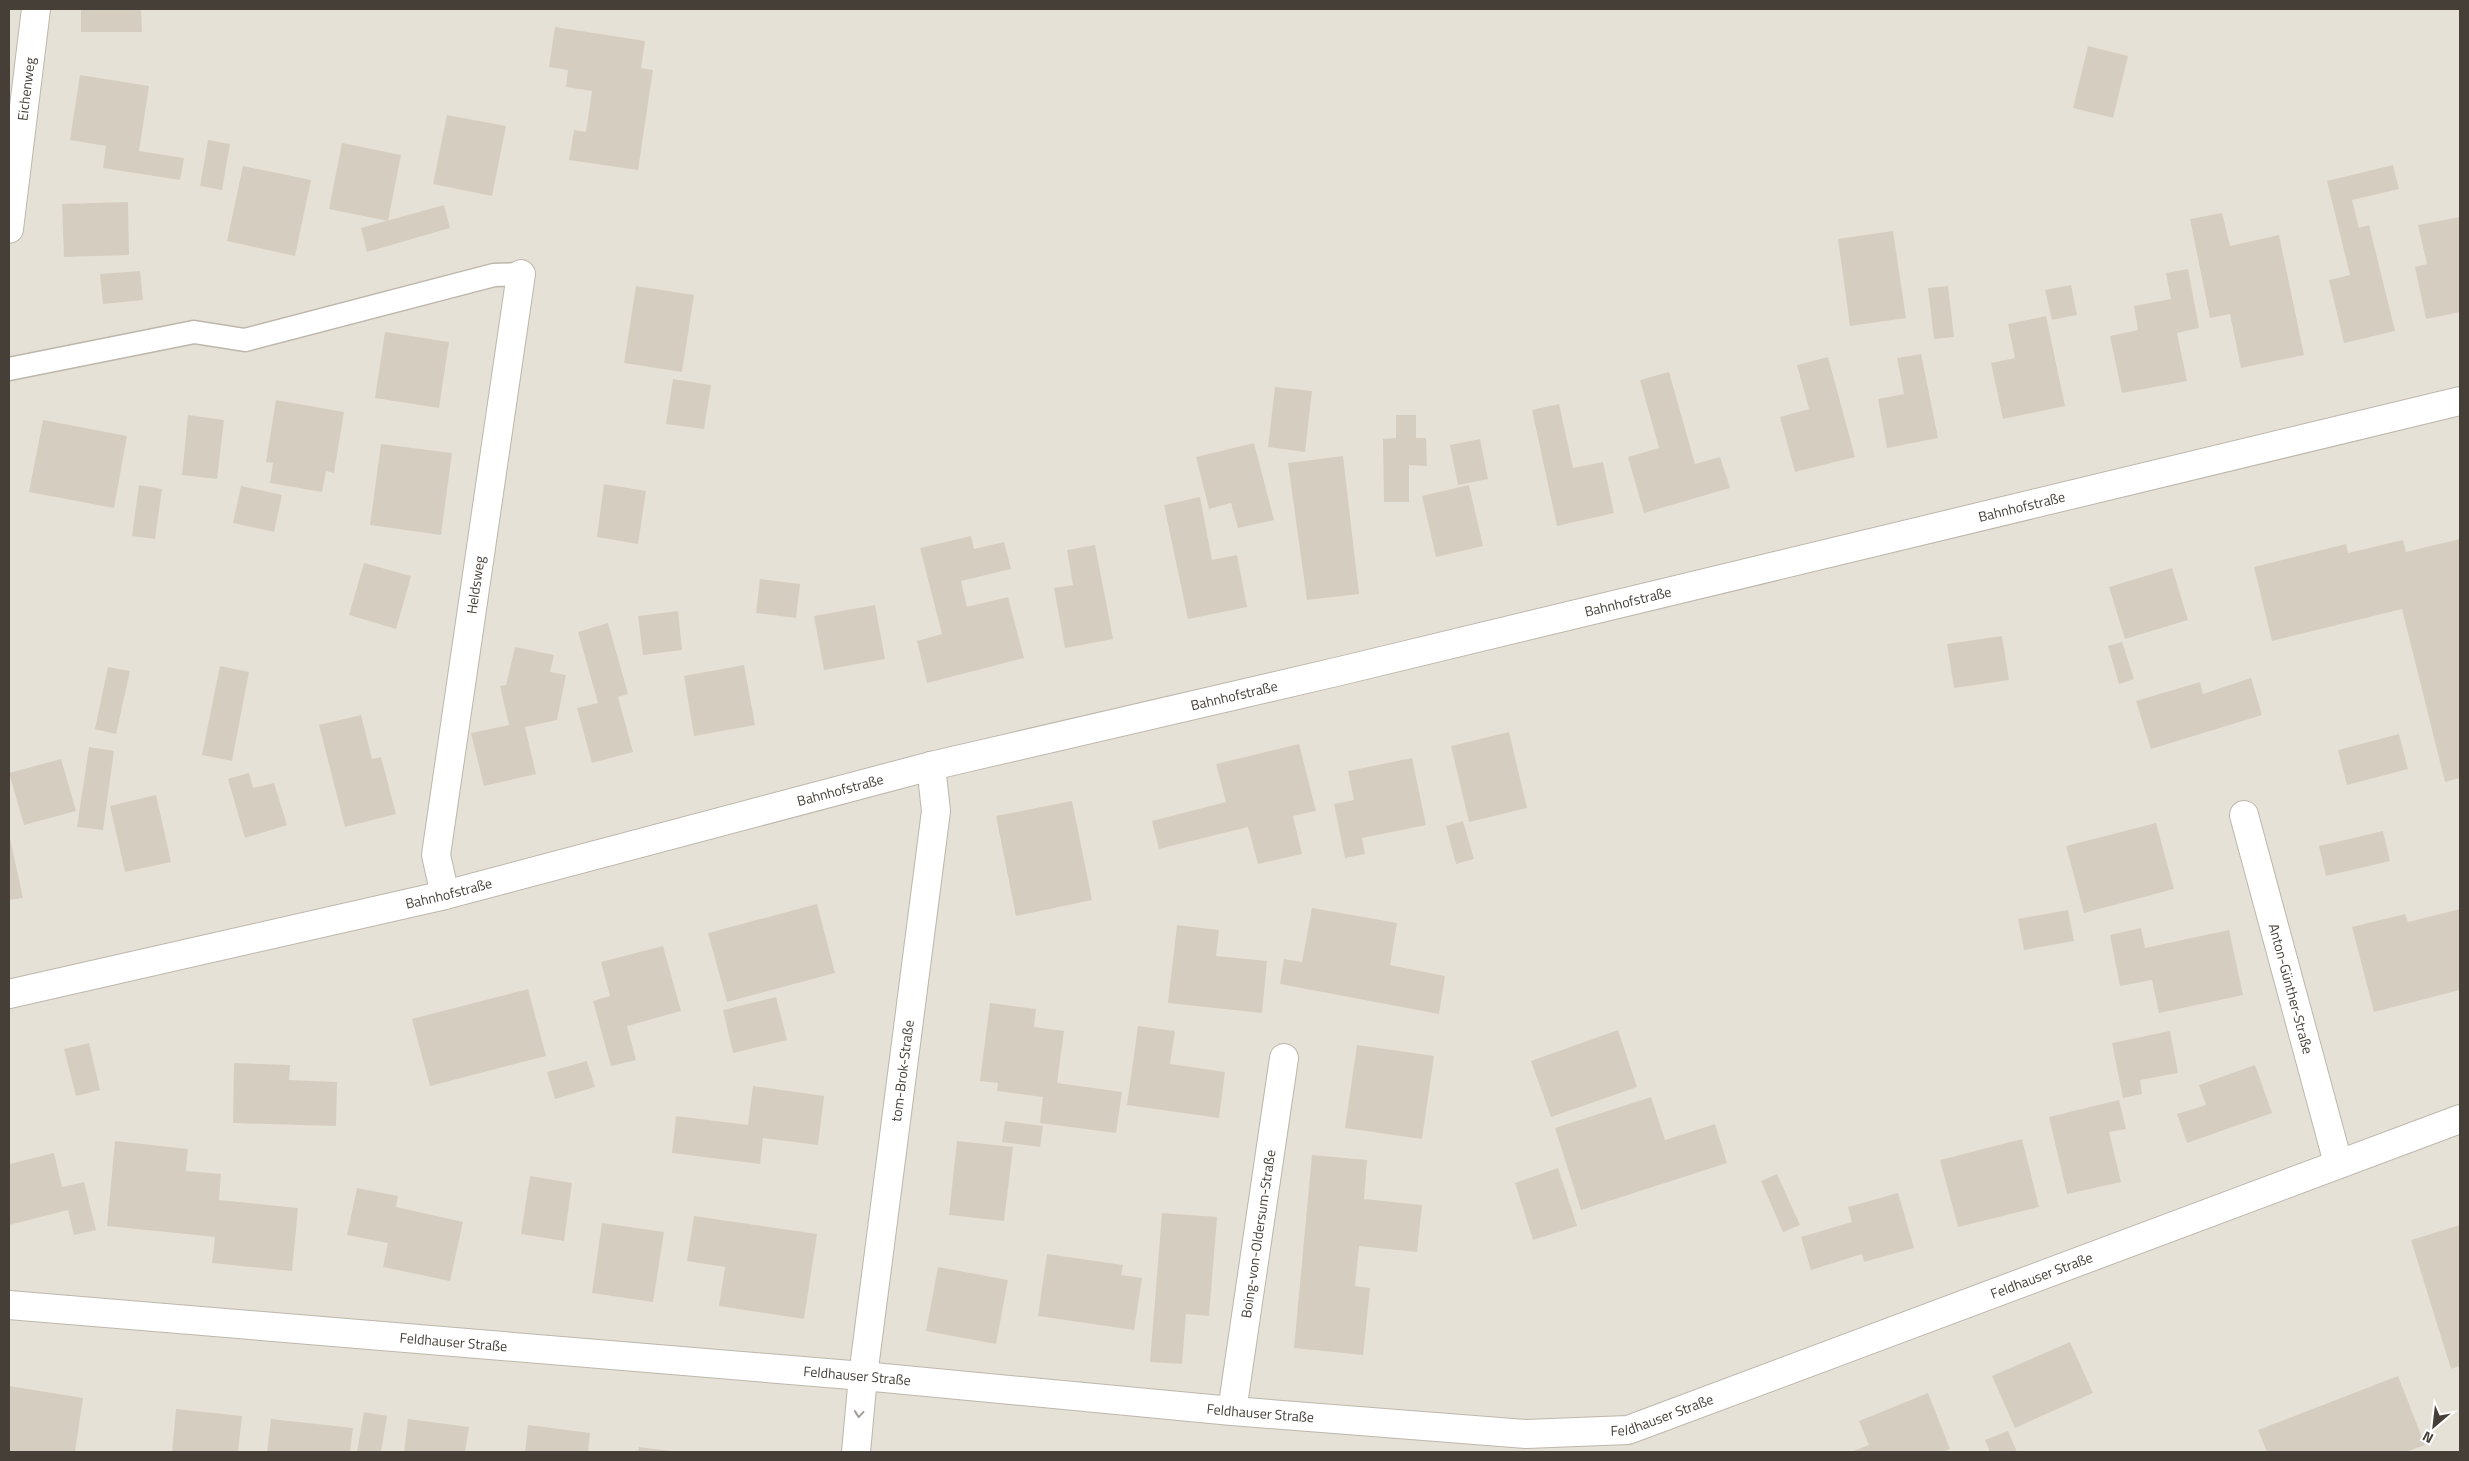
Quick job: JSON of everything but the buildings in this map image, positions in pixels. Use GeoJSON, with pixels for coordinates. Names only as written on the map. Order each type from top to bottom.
{"type":"FeatureCollection","features":[{"type":"Feature","properties":{"kind":"street","name":"Eichenweg"},"geometry":{"type":"LineString","coordinates":[[9,229],[36,9]]}},
{"type":"Feature","properties":{"kind":"street","name":"Heldsweg"},"geometry":{"type":"LineString","coordinates":[[445,895],[436,855],[521,274]]}},
{"type":"Feature","properties":{"kind":"street","name":"Bahnhofstraße"},"geometry":{"type":"LineString","coordinates":[[9,994],[445,895],[931,766],[1346,669],[2460,401]]}},
{"type":"Feature","properties":{"kind":"street","name":"tom-Brok-Straße"},"geometry":{"type":"LineString","coordinates":[[856,1452],[863,1376],[936,811],[931,766]]}},
{"type":"Feature","properties":{"kind":"street","name":"Anton-Günther-Straße"},"geometry":{"type":"LineString","coordinates":[[2244,815],[2338,1164]]}},
{"type":"Feature","properties":{"kind":"street","name":"Boing-von-Oldersum-Straße"},"geometry":{"type":"LineString","coordinates":[[1232,1410],[1284,1058]]}},
{"type":"Feature","properties":{"kind":"street","name":"Feldhauser Straße"},"geometry":{"type":"LineString","coordinates":[[9,1305],[863,1376],[1232,1410],[1526,1434],[1628,1430],[2460,1119]]}},
{"type":"Feature","properties":{"kind":"lane"},"geometry":{"type":"LineString","coordinates":[[9,369],[194,332],[245,340],[494,275],[521,274]]}},
{"type":"Feature","properties":{"kind":"shaded area"},"geometry":{"type":"Polygon","coordinates":[[[9,9],[2460,9],[2460,1452],[9,1452],[9,9]]]}}]}
